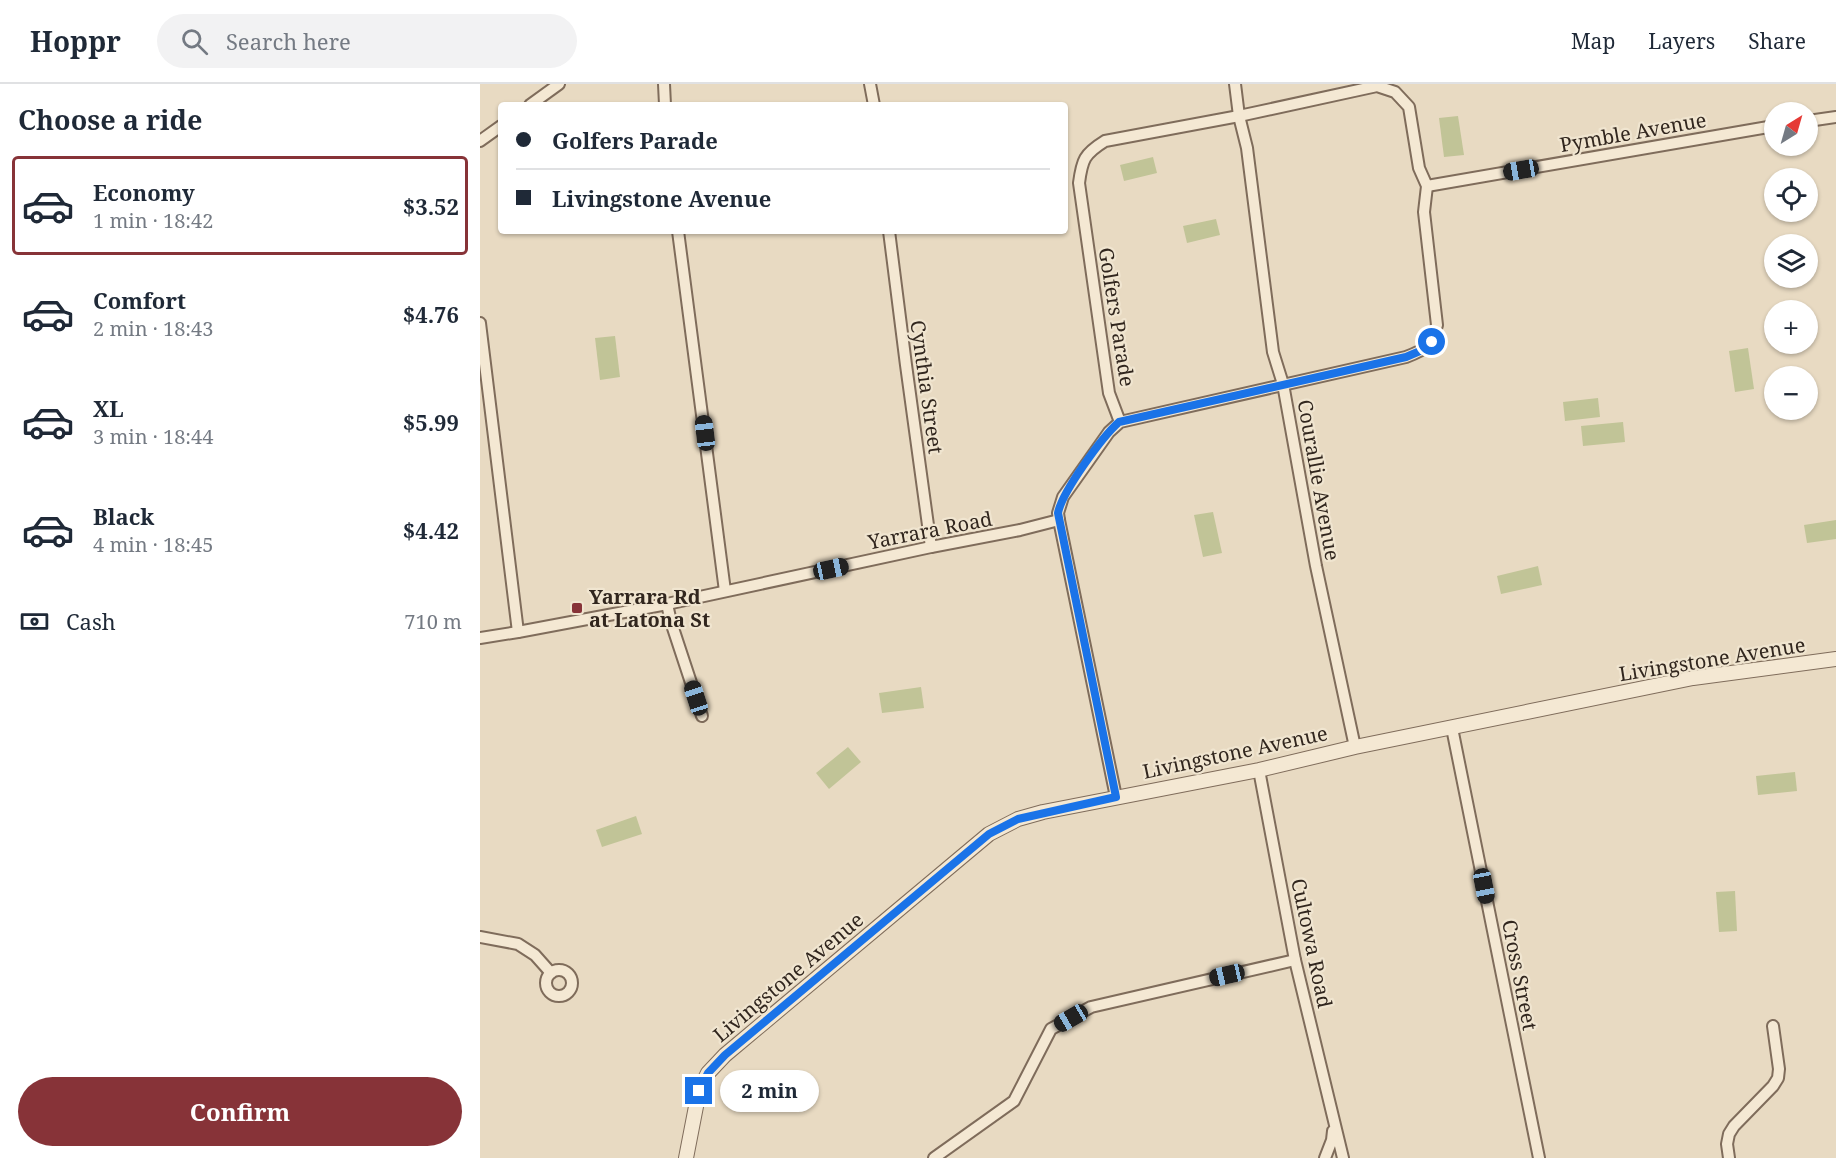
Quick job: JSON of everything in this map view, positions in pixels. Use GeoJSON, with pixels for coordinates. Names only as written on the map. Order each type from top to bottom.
{"type":"FeatureCollection","features":[{"type":"Feature","properties":{"kind":"street"},"geometry":{"type":"LineString","coordinates":[[534,102],[559,84]]}},
{"type":"Feature","properties":{"kind":"street"},"geometry":{"type":"LineString","coordinates":[[664,84],[664,102]]}},
{"type":"Feature","properties":{"kind":"street"},"geometry":{"type":"LineString","coordinates":[[870,84],[873,102]]}},
{"type":"Feature","properties":{"kind":"street","name":"Courallie Avenue"},"geometry":{"type":"LineString","coordinates":[[1235,84],[1239,116],[1247,148],[1273,352],[1283,384],[1316,566],[1355,747]]}},
{"type":"Feature","properties":{"kind":"street","name":"Golfers Parade"},"geometry":{"type":"LineString","coordinates":[[1377,86],[1395,92],[1409,107],[1419,168],[1427,186],[1424,212],[1437,325],[1432,342],[1406,357],[1119,422],[1109,393],[1079,183],[1081,164],[1090,150],[1105,141],[1239,116],[1377,86]]}},
{"type":"Feature","properties":{"kind":"street"},"geometry":{"type":"LineString","coordinates":[[1818,120],[1836,117]]}},
{"type":"Feature","properties":{"kind":"street"},"geometry":{"type":"LineString","coordinates":[[480,141],[498,128]]}},
{"type":"Feature","properties":{"kind":"street","name":"Pymble Avenue"},"geometry":{"type":"LineString","coordinates":[[1427,186],[1764,128]]}},
{"type":"Feature","properties":{"kind":"street"},"geometry":{"type":"LineString","coordinates":[[678,234],[725,591]]}},
{"type":"Feature","properties":{"kind":"street","name":"Cynthia Street"},"geometry":{"type":"LineString","coordinates":[[890,234],[932,547]]}},
{"type":"Feature","properties":{"kind":"street"},"geometry":{"type":"LineString","coordinates":[[480,323],[518,632]]}},
{"type":"Feature","properties":{"kind":"street"},"geometry":{"type":"LineString","coordinates":[[1116,797],[1058,513],[1063,497],[1109,432],[1119,422]]}},
{"type":"Feature","properties":{"kind":"street","name":"Yarrara Road"},"geometry":{"type":"LineString","coordinates":[[480,638],[667,604],[1059,520]]}},
{"type":"Feature","properties":{"kind":"street"},"geometry":{"type":"LineString","coordinates":[[667,604],[702,716]]}},
{"type":"Feature","properties":{"kind":"street","name":"Livingstone Avenue"},"geometry":{"type":"LineString","coordinates":[[686,1158],[699,1091],[708,1073],[725,1055],[989,834],[1018,819],[1693,678],[1836,659]]}},
{"type":"Feature","properties":{"kind":"street","name":"Cross Street"},"geometry":{"type":"LineString","coordinates":[[1452,728],[1539,1158]]}},
{"type":"Feature","properties":{"kind":"street","name":"Cultowa Road"},"geometry":{"type":"LineString","coordinates":[[1258,770],[1295,960],[1343,1158]]}},
{"type":"Feature","properties":{"kind":"street"},"geometry":{"type":"LineString","coordinates":[[480,937],[518,944],[534,955],[551,973]]}},
{"type":"Feature","properties":{"kind":"street"},"geometry":{"type":"LineString","coordinates":[[934,1158],[1014,1101],[1051,1029],[1090,1007],[1295,960]]}},
{"type":"Feature","properties":{"kind":"street"},"geometry":{"type":"LineString","coordinates":[[1729,1158],[1727,1144],[1729,1134],[1778,1078],[1773,1026]]}},
{"type":"Feature","properties":{"kind":"street","name":"Cultowa Road"},"geometry":{"type":"LineString","coordinates":[[1325,1158],[1332,1140],[1334,1122]]}},
{"type":"Feature","properties":{"kind":"green space"},"geometry":{"type":"Polygon","coordinates":[[[1458,116],[1464,155],[1444,157],[1439,118],[1458,116]]]}},
{"type":"Feature","properties":{"kind":"green space"},"geometry":{"type":"Polygon","coordinates":[[[1153,157],[1157,173],[1124,181],[1120,165],[1153,157]]]}},
{"type":"Feature","properties":{"kind":"green space"},"geometry":{"type":"Polygon","coordinates":[[[1216,219],[1220,235],[1187,243],[1183,226],[1216,219]]]}},
{"type":"Feature","properties":{"kind":"green space"},"geometry":{"type":"Polygon","coordinates":[[[615,336],[620,377],[600,380],[595,338],[615,336]]]}},
{"type":"Feature","properties":{"kind":"green space"},"geometry":{"type":"Polygon","coordinates":[[[1748,348],[1754,389],[1735,392],[1729,351],[1748,348]]]}},
{"type":"Feature","properties":{"kind":"green space"},"geometry":{"type":"Polygon","coordinates":[[[1598,398],[1600,417],[1565,421],[1563,402],[1598,398]]]}},
{"type":"Feature","properties":{"kind":"green space"},"geometry":{"type":"Polygon","coordinates":[[[1623,422],[1625,442],[1583,446],[1581,426],[1623,422]]]}},
{"type":"Feature","properties":{"kind":"green space"},"geometry":{"type":"Polygon","coordinates":[[[1213,512],[1222,553],[1203,557],[1194,515],[1213,512]]]}},
{"type":"Feature","properties":{"kind":"green space"},"geometry":{"type":"Polygon","coordinates":[[[1836,520],[1836,539],[1807,543],[1804,525],[1836,520]]]}},
{"type":"Feature","properties":{"kind":"green space"},"geometry":{"type":"Polygon","coordinates":[[[1538,566],[1542,585],[1501,594],[1497,576],[1538,566]]]}},
{"type":"Feature","properties":{"kind":"green space"},"geometry":{"type":"Polygon","coordinates":[[[921,687],[924,708],[882,713],[879,693],[921,687]]]}},
{"type":"Feature","properties":{"kind":"green space"},"geometry":{"type":"Polygon","coordinates":[[[848,747],[861,762],[829,789],[816,773],[848,747]]]}},
{"type":"Feature","properties":{"kind":"green space"},"geometry":{"type":"Polygon","coordinates":[[[1795,772],[1797,791],[1758,795],[1756,776],[1795,772]]]}},
{"type":"Feature","properties":{"kind":"green space"},"geometry":{"type":"Polygon","coordinates":[[[636,816],[642,834],[602,847],[596,830],[636,816]]]}},
{"type":"Feature","properties":{"kind":"green space"},"geometry":{"type":"Polygon","coordinates":[[[1735,891],[1737,931],[1719,932],[1716,892],[1735,891]]]}},
{"type":"Feature","properties":{"kind":"place","name":"Yarrara Rd at Latona St"},"geometry":{"type":"Point","coordinates":[577,608]}},
{"type":"Feature","properties":{"kind":"route"},"geometry":{"type":"LineString","coordinates":[[699,1091],[708,1073],[725,1055],[989,834],[1018,819],[1116,797],[1058,513],[1063,497],[1109,432],[1119,422],[1406,357],[1432,342]]}}]}
